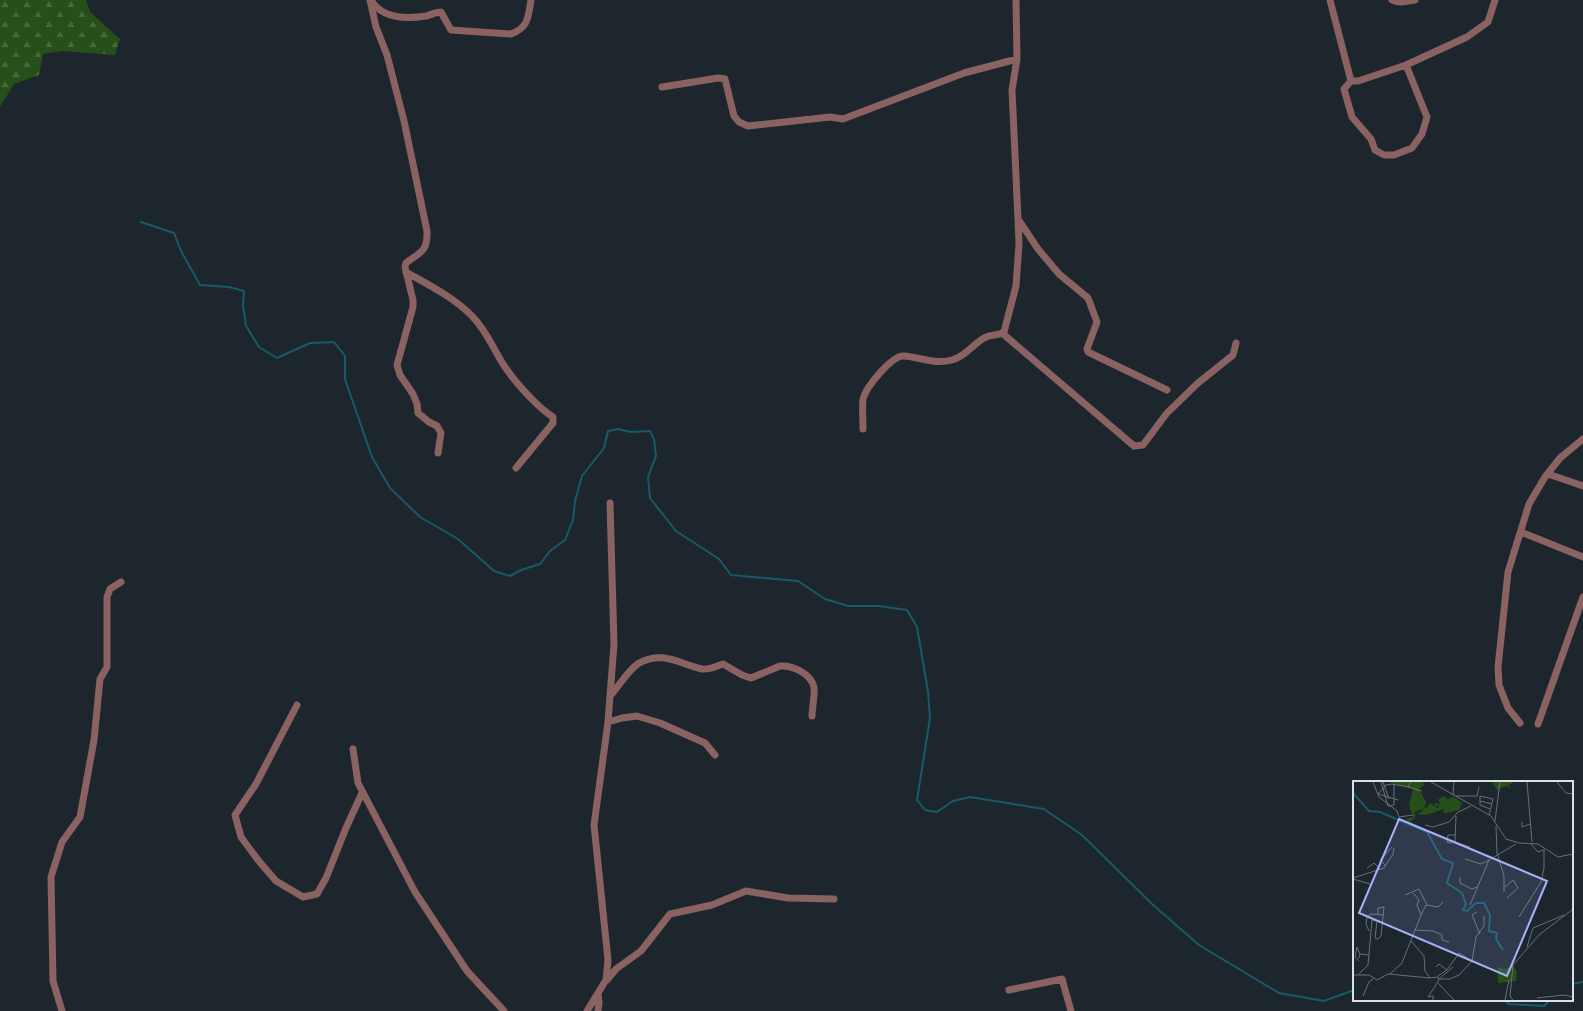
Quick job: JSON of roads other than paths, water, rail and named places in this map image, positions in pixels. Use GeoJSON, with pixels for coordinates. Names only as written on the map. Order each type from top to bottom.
{"type":"FeatureCollection","features":[{"type":"Feature","properties":{"kind":"street"},"geometry":{"type":"LineString","coordinates":[[370,0],[388,15],[409,18],[441,12],[450,30],[511,34],[519,31],[527,21],[531,0]]}},
{"type":"Feature","properties":{"kind":"street"},"geometry":{"type":"LineString","coordinates":[[370,0],[376,27],[387,55],[404,121],[427,231],[428,243],[422,251],[406,263],[406,272],[413,300],[413,307],[397,365],[400,375],[417,404],[418,413],[429,422],[437,426],[441,432],[438,453]]}},
{"type":"Feature","properties":{"kind":"street"},"geometry":{"type":"LineString","coordinates":[[863,429],[864,398],[871,384],[896,358],[902,356],[932,362],[950,360],[963,356],[985,337],[1004,332],[1016,286],[1019,244],[1012,90],[1016,59],[1016,0]]}},
{"type":"Feature","properties":{"kind":"street"},"geometry":{"type":"LineString","coordinates":[[1330,0],[1351,81]]}},
{"type":"Feature","properties":{"kind":"street"},"geometry":{"type":"LineString","coordinates":[[1392,0],[1395,2],[1414,0]]}},
{"type":"Feature","properties":{"kind":"street"},"geometry":{"type":"LineString","coordinates":[[1406,65],[1427,117],[1422,134],[1412,148],[1394,155],[1384,155],[1375,150],[1371,140],[1352,117],[1344,89],[1351,81],[1358,81],[1406,65],[1467,37],[1488,22],[1496,0]]}},
{"type":"Feature","properties":{"kind":"street"},"geometry":{"type":"LineString","coordinates":[[662,87],[712,79],[725,79],[734,116],[739,122],[748,126],[830,117],[843,119],[964,73],[1016,59]]}},
{"type":"Feature","properties":{"kind":"street"},"geometry":{"type":"LineString","coordinates":[[1018,219],[1038,249],[1059,274],[1088,298],[1097,322],[1087,349],[1088,352],[1167,390]]}},
{"type":"Feature","properties":{"kind":"street"},"geometry":{"type":"LineString","coordinates":[[406,272],[452,299],[472,316],[489,338],[504,365],[543,411],[553,417],[553,423],[516,468]]}},
{"type":"Feature","properties":{"kind":"street"},"geometry":{"type":"LineString","coordinates":[[1002,333],[1134,446],[1143,445],[1167,413],[1198,383],[1233,355],[1236,343]]}},
{"type":"Feature","properties":{"kind":"street"},"geometry":{"type":"LineString","coordinates":[[1520,723],[1508,708],[1499,685],[1498,667],[1508,572],[1529,504],[1560,458],[1583,440]]}},
{"type":"Feature","properties":{"kind":"street"},"geometry":{"type":"LineString","coordinates":[[1548,474],[1583,486]]}},
{"type":"Feature","properties":{"kind":"street"},"geometry":{"type":"LineString","coordinates":[[606,980],[608,960],[594,825],[608,722],[614,644],[610,503]]}},
{"type":"Feature","properties":{"kind":"street"},"geometry":{"type":"LineString","coordinates":[[1521,532],[1583,557]]}},
{"type":"Feature","properties":{"kind":"street"},"geometry":{"type":"LineString","coordinates":[[62,1011],[53,981],[51,877],[62,842],[80,817],[94,740],[100,679],[107,667],[106,597],[110,589],[121,582]]}},
{"type":"Feature","properties":{"kind":"street"},"geometry":{"type":"LineString","coordinates":[[1538,724],[1583,598]]}},
{"type":"Feature","properties":{"kind":"street"},"geometry":{"type":"LineString","coordinates":[[610,696],[638,664],[656,656],[675,660],[703,669],[709,669],[723,664],[742,675],[751,678],[785,665],[806,675],[814,687],[812,716]]}},
{"type":"Feature","properties":{"kind":"street"},"geometry":{"type":"LineString","coordinates":[[297,706],[256,784],[235,815],[241,836],[258,860],[276,881],[303,897],[317,894],[326,878],[362,792]]}},
{"type":"Feature","properties":{"kind":"street"},"geometry":{"type":"LineString","coordinates":[[608,722],[637,716],[660,723],[705,744],[716,755]]}},
{"type":"Feature","properties":{"kind":"street"},"geometry":{"type":"LineString","coordinates":[[353,749],[358,783],[415,892],[467,971],[504,1011]]}},
{"type":"Feature","properties":{"kind":"street"},"geometry":{"type":"LineString","coordinates":[[587,1011],[606,980],[616,969],[641,951],[670,914],[712,905],[746,891],[788,898],[834,899]]}},
{"type":"Feature","properties":{"kind":"street"},"geometry":{"type":"LineString","coordinates":[[1009,990],[1062,979],[1071,1011]]}},
{"type":"Feature","properties":{"kind":"street"},"geometry":{"type":"LineString","coordinates":[[598,994],[598,1011]]}},
{"type":"Feature","properties":{"kind":"waterway"},"geometry":{"type":"LineString","coordinates":[[141,222],[174,233],[181,251],[200,285],[229,287],[244,291],[243,305],[246,326],[259,347],[277,358],[310,343],[334,342],[345,356],[345,379],[372,457],[390,488],[420,517],[458,539],[494,571],[510,576],[521,570],[540,564],[550,551],[565,540],[573,520],[575,501],[582,476],[604,448],[608,431],[618,429],[631,432],[650,431],[654,439],[656,456],[648,477],[650,498],[676,531],[719,559],[731,575],[798,581],[825,599],[848,606],[879,606],[907,610],[917,627],[928,692],[930,718],[917,800],[925,810],[937,812],[953,801],[970,797],[1044,809],[1082,835],[1152,904],[1199,945],[1279,993],[1324,1001],[1353,990]]}},
{"type":"Feature","properties":{"kind":"waterway"},"geometry":{"type":"LineString","coordinates":[[1573,984],[1583,982]]}},
{"type":"Feature","properties":{"kind":"waterway"},"geometry":{"type":"LineString","coordinates":[[1505,1001],[1509,1004],[1544,1006],[1549,1001]]}}]}
